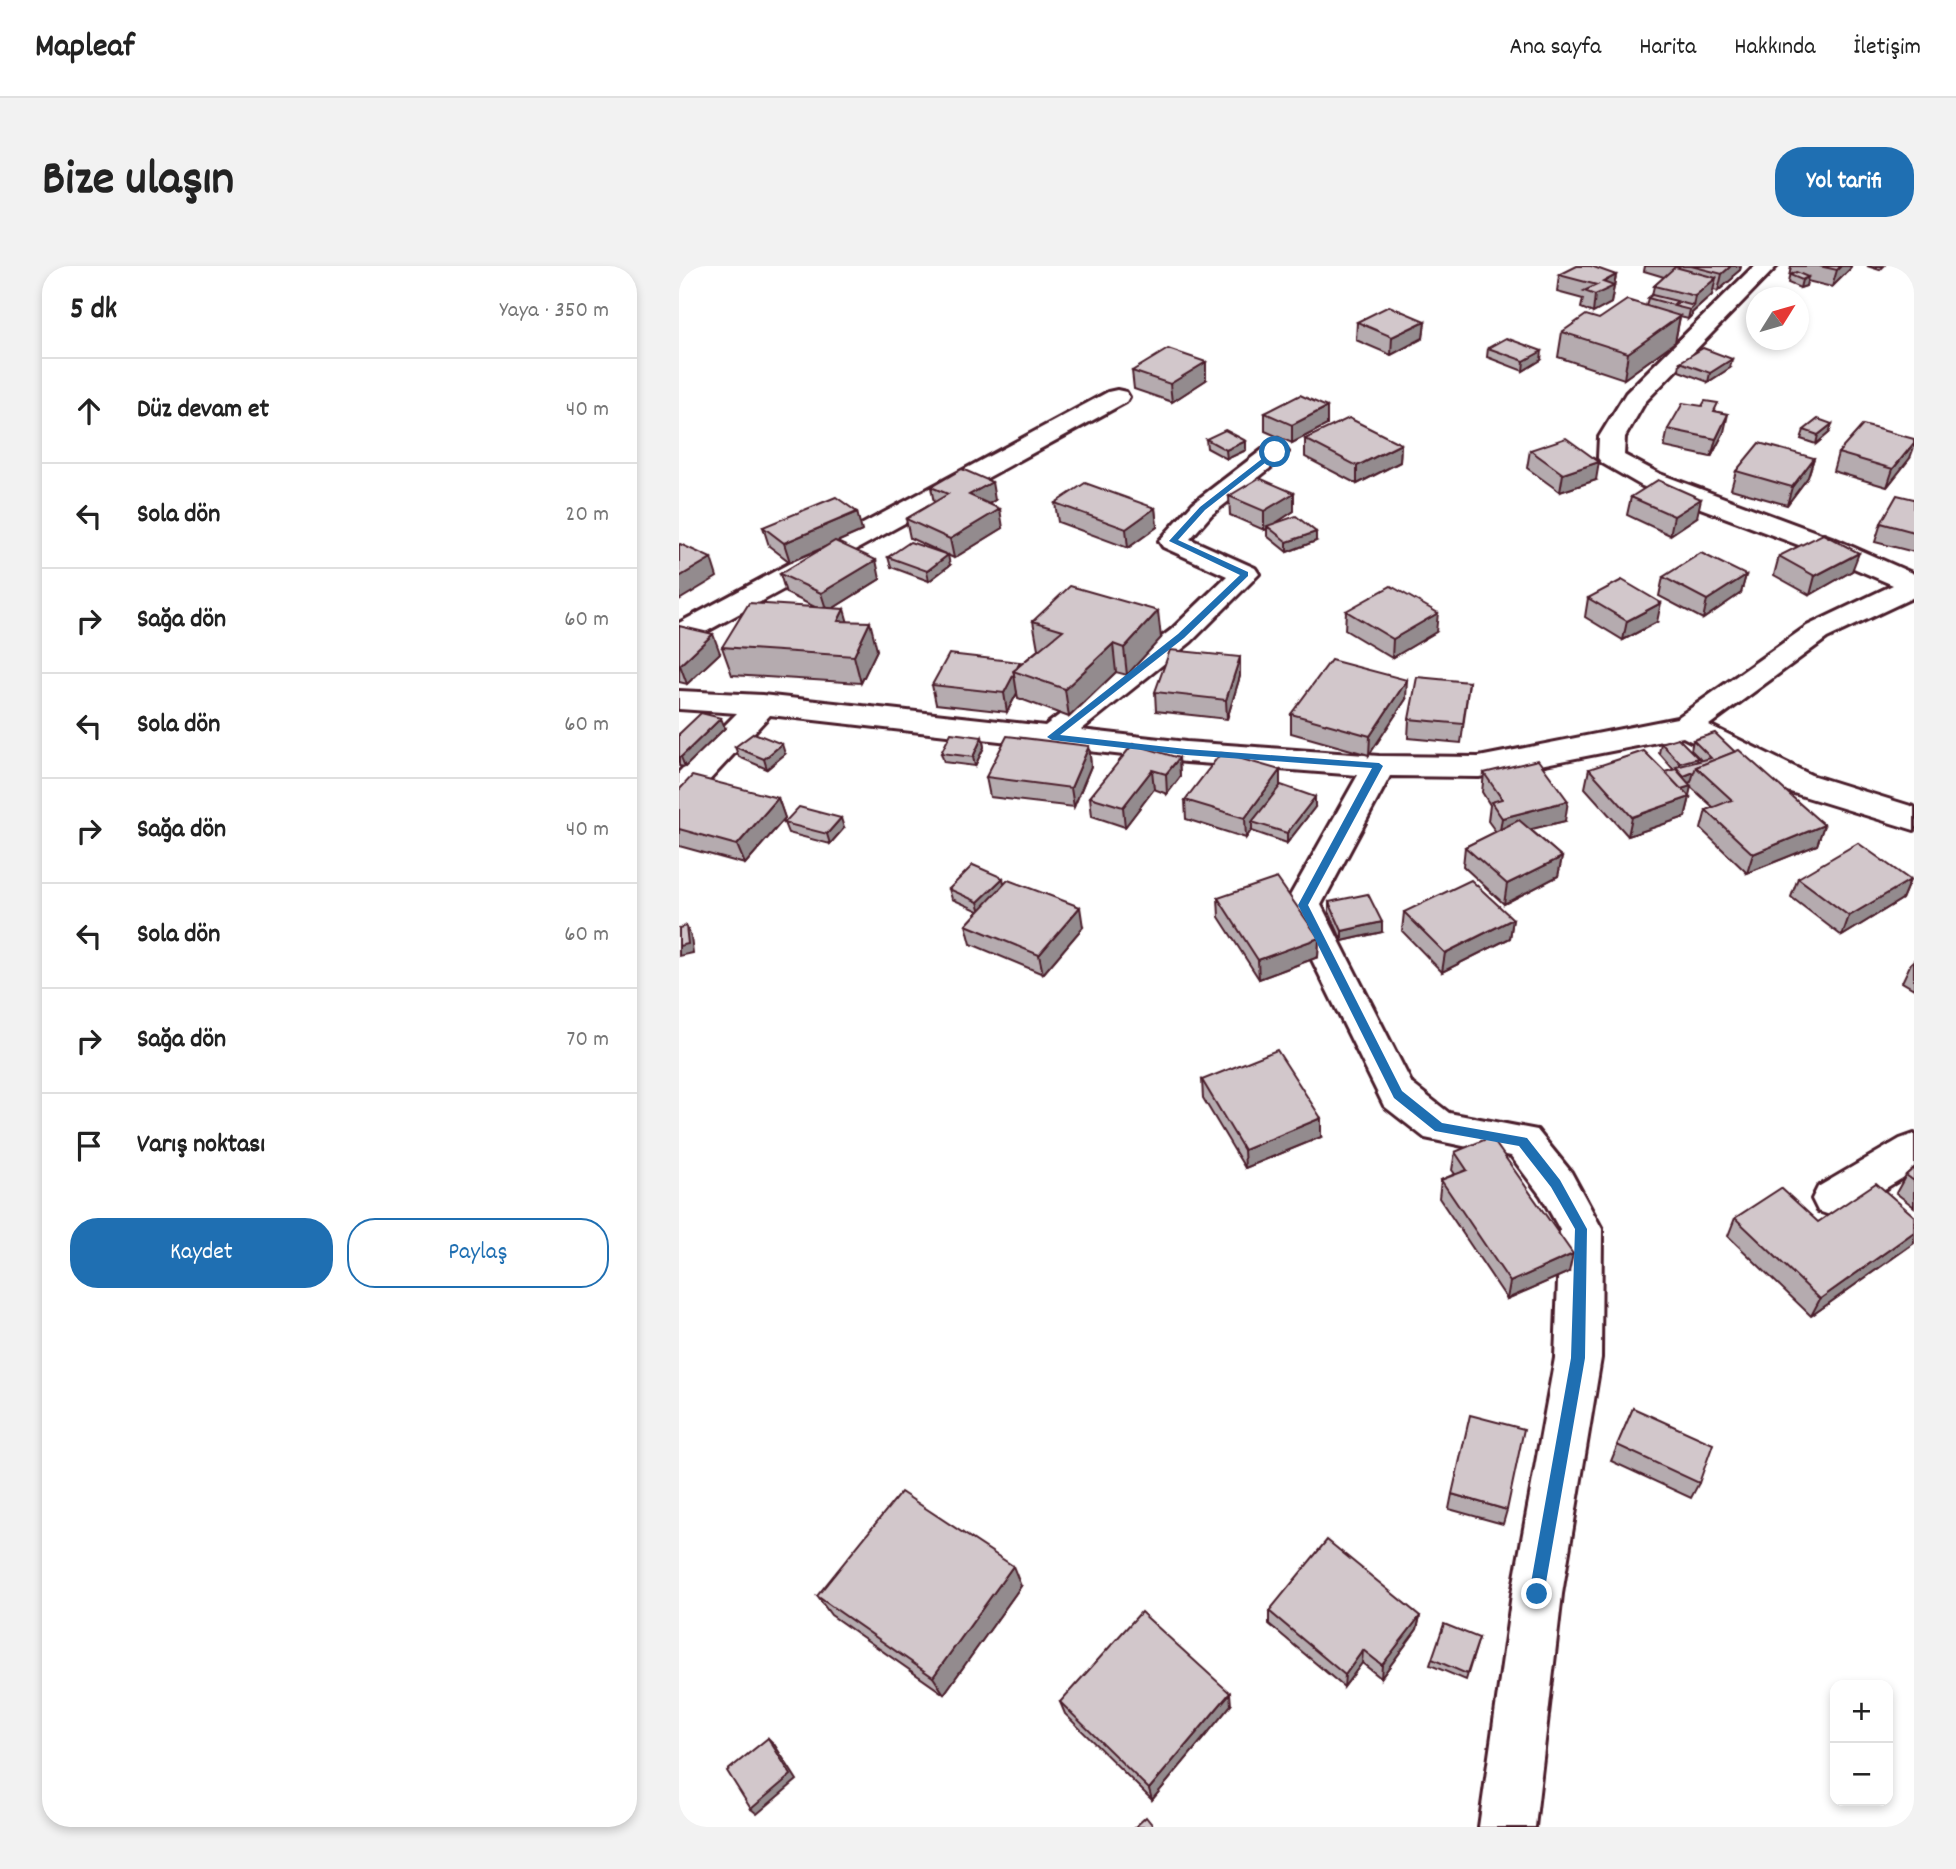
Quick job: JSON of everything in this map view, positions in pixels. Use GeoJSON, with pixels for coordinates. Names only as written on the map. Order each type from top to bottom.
{"type":"FeatureCollection","features":[{"type":"Feature","properties":{"kind":"street"},"geometry":{"type":"LineString","coordinates":[[1766,266],[1635,398],[1612,437],[1611,458],[1651,480],[1822,544],[1914,585]]}},
{"type":"Feature","properties":{"kind":"street"},"geometry":{"type":"LineString","coordinates":[[679,635],[1117,397]]}},
{"type":"Feature","properties":{"kind":"street"},"geometry":{"type":"LineString","coordinates":[[1052,737],[1181,636],[1245,574],[1173,541],[1202,509],[1275,452]]}},
{"type":"Feature","properties":{"kind":"street"},"geometry":{"type":"LineString","coordinates":[[679,700],[762,705],[1186,752],[1379,766],[1479,767],[1688,726],[1817,632],[1914,585]]}},
{"type":"Feature","properties":{"kind":"street"},"geometry":{"type":"LineString","coordinates":[[679,792],[762,705]]}},
{"type":"Feature","properties":{"kind":"street"},"geometry":{"type":"LineString","coordinates":[[1688,726],[1799,783],[1914,819]]}},
{"type":"Feature","properties":{"kind":"street"},"geometry":{"type":"LineString","coordinates":[[1379,766],[1303,905],[1398,1095],[1439,1127],[1523,1142],[1556,1184],[1581,1229],[1578,1358],[1537,1594],[1507,1827]]}},
{"type":"Feature","properties":{"kind":"street"},"geometry":{"type":"LineString","coordinates":[[1833,1199],[1914,1151]]}},
{"type":"Feature","properties":{"kind":"building"},"geometry":{"type":"Polygon","coordinates":[[[1577,266],[1591,266],[1616,275],[1603,282],[1614,286],[1595,295],[1584,291],[1597,285],[1559,275],[1577,266]]]}},
{"type":"Feature","properties":{"kind":"building"},"geometry":{"type":"Polygon","coordinates":[[[1691,266],[1731,266],[1722,274],[1691,266]]]}},
{"type":"Feature","properties":{"kind":"building"},"geometry":{"type":"Polygon","coordinates":[[[1819,266],[1841,266],[1837,270],[1819,266]]]}},
{"type":"Feature","properties":{"kind":"building"},"geometry":{"type":"Polygon","coordinates":[[[1675,267],[1716,278],[1695,296],[1654,286],[1675,267]]]}},
{"type":"Feature","properties":{"kind":"building"},"geometry":{"type":"Polygon","coordinates":[[[1796,272],[1808,277],[1802,280],[1790,275],[1796,272]]]}},
{"type":"Feature","properties":{"kind":"building"},"geometry":{"type":"Polygon","coordinates":[[[1652,295],[1677,301],[1673,305],[1648,298],[1652,295]]]}},
{"type":"Feature","properties":{"kind":"building"},"geometry":{"type":"Polygon","coordinates":[[[1627,300],[1680,316],[1628,353],[1562,332],[1586,315],[1599,319],[1627,300]]]}},
{"type":"Feature","properties":{"kind":"building"},"geometry":{"type":"Polygon","coordinates":[[[1679,302],[1694,306],[1690,310],[1674,306],[1679,302]]]}},
{"type":"Feature","properties":{"kind":"building"},"geometry":{"type":"Polygon","coordinates":[[[1389,306],[1425,321],[1392,337],[1357,322],[1389,306]]]}},
{"type":"Feature","properties":{"kind":"building"},"geometry":{"type":"Polygon","coordinates":[[[1506,338],[1542,351],[1524,361],[1488,348],[1506,338]]]}},
{"type":"Feature","properties":{"kind":"building"},"geometry":{"type":"Polygon","coordinates":[[[1703,348],[1732,359],[1710,373],[1680,362],[1703,348]]]}},
{"type":"Feature","properties":{"kind":"building"},"geometry":{"type":"Polygon","coordinates":[[[1168,349],[1206,362],[1170,384],[1132,371],[1168,349]]]}},
{"type":"Feature","properties":{"kind":"building"},"geometry":{"type":"Polygon","coordinates":[[[1300,395],[1327,407],[1292,425],[1265,413],[1300,395]]]}},
{"type":"Feature","properties":{"kind":"building"},"geometry":{"type":"Polygon","coordinates":[[[1705,401],[1718,403],[1714,411],[1728,414],[1716,439],[1668,429],[1683,403],[1702,406],[1705,401]]]}},
{"type":"Feature","properties":{"kind":"building"},"geometry":{"type":"Polygon","coordinates":[[[1349,418],[1401,444],[1357,466],[1305,439],[1349,418]]]}},
{"type":"Feature","properties":{"kind":"building"},"geometry":{"type":"Polygon","coordinates":[[[1818,419],[1832,424],[1818,435],[1804,430],[1818,419]]]}},
{"type":"Feature","properties":{"kind":"building"},"geometry":{"type":"Polygon","coordinates":[[[1863,425],[1914,439],[1914,443],[1893,469],[1838,453],[1863,425]]]}},
{"type":"Feature","properties":{"kind":"building"},"geometry":{"type":"Polygon","coordinates":[[[1225,430],[1246,441],[1226,450],[1206,439],[1225,430]]]}},
{"type":"Feature","properties":{"kind":"building"},"geometry":{"type":"Polygon","coordinates":[[[1566,438],[1599,462],[1563,474],[1530,450],[1566,438]]]}},
{"type":"Feature","properties":{"kind":"building"},"geometry":{"type":"Polygon","coordinates":[[[1759,443],[1814,458],[1792,487],[1736,471],[1759,443]]]}},
{"type":"Feature","properties":{"kind":"building"},"geometry":{"type":"Polygon","coordinates":[[[962,469],[992,482],[969,495],[1000,509],[950,539],[906,519],[948,494],[931,487],[962,469]]]}},
{"type":"Feature","properties":{"kind":"building"},"geometry":{"type":"Polygon","coordinates":[[[1259,478],[1294,493],[1264,511],[1229,496],[1259,478]]]}},
{"type":"Feature","properties":{"kind":"building"},"geometry":{"type":"Polygon","coordinates":[[[1658,480],[1701,499],[1674,516],[1631,497],[1658,480]]]}},
{"type":"Feature","properties":{"kind":"building"},"geometry":{"type":"Polygon","coordinates":[[[1085,483],[1155,508],[1126,529],[1055,503],[1085,483]]]}},
{"type":"Feature","properties":{"kind":"building"},"geometry":{"type":"Polygon","coordinates":[[[1897,495],[1914,499],[1914,532],[1881,523],[1897,495]]]}},
{"type":"Feature","properties":{"kind":"building"},"geometry":{"type":"Polygon","coordinates":[[[836,497],[857,512],[784,543],[763,527],[836,497]]]}},
{"type":"Feature","properties":{"kind":"building"},"geometry":{"type":"Polygon","coordinates":[[[1296,516],[1316,532],[1287,542],[1267,526],[1296,516]]]}},
{"type":"Feature","properties":{"kind":"building"},"geometry":{"type":"Polygon","coordinates":[[[1823,534],[1859,553],[1815,576],[1779,556],[1823,534]]]}},
{"type":"Feature","properties":{"kind":"building"},"geometry":{"type":"Polygon","coordinates":[[[835,541],[876,560],[821,593],[780,574],[835,541]]]}},
{"type":"Feature","properties":{"kind":"building"},"geometry":{"type":"Polygon","coordinates":[[[910,542],[948,555],[927,571],[888,557],[910,542]]]}},
{"type":"Feature","properties":{"kind":"building"},"geometry":{"type":"Polygon","coordinates":[[[680,544],[711,558],[679,577],[680,544]]]}},
{"type":"Feature","properties":{"kind":"building"},"geometry":{"type":"Polygon","coordinates":[[[1701,553],[1746,575],[1707,600],[1663,577],[1701,553]]]}},
{"type":"Feature","properties":{"kind":"building"},"geometry":{"type":"Polygon","coordinates":[[[1622,580],[1661,603],[1627,621],[1588,598],[1622,580]]]}},
{"type":"Feature","properties":{"kind":"building"},"geometry":{"type":"Polygon","coordinates":[[[1070,586],[1158,611],[1124,648],[1113,644],[1065,689],[1013,671],[1063,630],[1033,621],[1070,586]]]}},
{"type":"Feature","properties":{"kind":"building"},"geometry":{"type":"Polygon","coordinates":[[[1391,586],[1438,613],[1393,639],[1346,611],[1391,586]]]}},
{"type":"Feature","properties":{"kind":"building"},"geometry":{"type":"Polygon","coordinates":[[[749,603],[844,609],[838,621],[870,622],[854,656],[722,647],[749,603]]]}},
{"type":"Feature","properties":{"kind":"building"},"geometry":{"type":"Polygon","coordinates":[[[679,626],[713,634],[680,665],[679,664],[679,626]]]}},
{"type":"Feature","properties":{"kind":"building"},"geometry":{"type":"Polygon","coordinates":[[[1170,650],[1240,657],[1226,700],[1155,692],[1170,650]]]}},
{"type":"Feature","properties":{"kind":"building"},"geometry":{"type":"Polygon","coordinates":[[[949,654],[1020,662],[1004,693],[932,685],[949,654]]]}},
{"type":"Feature","properties":{"kind":"building"},"geometry":{"type":"Polygon","coordinates":[[[1331,660],[1407,680],[1370,736],[1291,714],[1331,660]]]}},
{"type":"Feature","properties":{"kind":"building"},"geometry":{"type":"Polygon","coordinates":[[[1417,677],[1469,682],[1463,724],[1409,719],[1417,677]]]}},
{"type":"Feature","properties":{"kind":"building"},"geometry":{"type":"Polygon","coordinates":[[[701,713],[721,718],[679,757],[679,734],[701,713]]]}},
{"type":"Feature","properties":{"kind":"building"},"geometry":{"type":"Polygon","coordinates":[[[754,733],[782,744],[764,759],[735,747],[754,733]]]}},
{"type":"Feature","properties":{"kind":"building"},"geometry":{"type":"Polygon","coordinates":[[[951,733],[982,737],[973,757],[941,753],[951,733]]]}},
{"type":"Feature","properties":{"kind":"building"},"geometry":{"type":"Polygon","coordinates":[[[1715,733],[1735,752],[1696,767],[1694,772],[1684,776],[1676,767],[1711,758],[1693,740],[1715,733]]]}},
{"type":"Feature","properties":{"kind":"building"},"geometry":{"type":"Polygon","coordinates":[[[1007,736],[1089,746],[1071,788],[986,777],[1007,736]]]}},
{"type":"Feature","properties":{"kind":"building"},"geometry":{"type":"Polygon","coordinates":[[[1678,738],[1698,758],[1680,763],[1661,743],[1678,738]]]}},
{"type":"Feature","properties":{"kind":"building"},"geometry":{"type":"Polygon","coordinates":[[[1133,744],[1179,758],[1166,774],[1152,770],[1123,807],[1090,797],[1133,744]]]}},
{"type":"Feature","properties":{"kind":"building"},"geometry":{"type":"Polygon","coordinates":[[[1739,750],[1824,825],[1753,854],[1706,810],[1732,800],[1696,767],[1739,750]]]}},
{"type":"Feature","properties":{"kind":"building"},"geometry":{"type":"Polygon","coordinates":[[[1644,751],[1690,797],[1632,817],[1589,769],[1644,751]]]}},
{"type":"Feature","properties":{"kind":"building"},"geometry":{"type":"Polygon","coordinates":[[[1221,753],[1280,770],[1245,818],[1185,800],[1221,753]]]}},
{"type":"Feature","properties":{"kind":"building"},"geometry":{"type":"Polygon","coordinates":[[[1538,760],[1568,801],[1502,818],[1491,802],[1502,799],[1484,773],[1538,760]]]}},
{"type":"Feature","properties":{"kind":"building"},"geometry":{"type":"Polygon","coordinates":[[[1676,769],[1691,786],[1681,789],[1665,772],[1676,769]]]}},
{"type":"Feature","properties":{"kind":"building"},"geometry":{"type":"Polygon","coordinates":[[[692,776],[778,798],[737,845],[679,829],[679,790],[692,776]]]}},
{"type":"Feature","properties":{"kind":"building"},"geometry":{"type":"Polygon","coordinates":[[[1281,785],[1315,797],[1287,833],[1252,822],[1281,785]]]}},
{"type":"Feature","properties":{"kind":"building"},"geometry":{"type":"Polygon","coordinates":[[[799,807],[841,818],[827,834],[784,823],[799,807]]]}},
{"type":"Feature","properties":{"kind":"building"},"geometry":{"type":"Polygon","coordinates":[[[1519,820],[1562,857],[1507,884],[1465,847],[1519,820]]]}},
{"type":"Feature","properties":{"kind":"building"},"geometry":{"type":"Polygon","coordinates":[[[1858,843],[1910,880],[1849,916],[1798,878],[1858,843]]]}},
{"type":"Feature","properties":{"kind":"building"},"geometry":{"type":"Polygon","coordinates":[[[973,865],[1003,878],[978,902],[949,889],[973,865]]]}},
{"type":"Feature","properties":{"kind":"building"},"geometry":{"type":"Polygon","coordinates":[[[1277,878],[1319,938],[1258,960],[1218,898],[1277,878]]]}},
{"type":"Feature","properties":{"kind":"building"},"geometry":{"type":"Polygon","coordinates":[[[1008,880],[1080,907],[1039,955],[966,925],[1008,880]]]}},
{"type":"Feature","properties":{"kind":"building"},"geometry":{"type":"Polygon","coordinates":[[[1471,880],[1513,919],[1445,953],[1404,912],[1471,880]]]}},
{"type":"Feature","properties":{"kind":"building"},"geometry":{"type":"Polygon","coordinates":[[[1368,894],[1382,922],[1342,931],[1329,902],[1368,894]]]}},
{"type":"Feature","properties":{"kind":"building"},"geometry":{"type":"Polygon","coordinates":[[[686,926],[688,944],[679,946],[679,928],[686,926]]]}},
{"type":"Feature","properties":{"kind":"building"},"geometry":{"type":"Polygon","coordinates":[[[1277,1050],[1321,1118],[1244,1150],[1202,1080],[1277,1050]]]}},
{"type":"Feature","properties":{"kind":"building"},"geometry":{"type":"Polygon","coordinates":[[[1491,1137],[1573,1254],[1510,1282],[1441,1180],[1467,1170],[1455,1152],[1491,1137]]]}},
{"type":"Feature","properties":{"kind":"building"},"geometry":{"type":"Polygon","coordinates":[[[1914,1168],[1914,1181],[1906,1175],[1914,1168]]]}},
{"type":"Feature","properties":{"kind":"building"},"geometry":{"type":"Polygon","coordinates":[[[1876,1183],[1914,1216],[1914,1232],[1820,1299],[1735,1218],[1781,1188],[1818,1222],[1876,1183]]]}},
{"type":"Feature","properties":{"kind":"building"},"geometry":{"type":"Polygon","coordinates":[[[1633,1408],[1713,1444],[1699,1483],[1617,1445],[1633,1408]]]}},
{"type":"Feature","properties":{"kind":"building"},"geometry":{"type":"Polygon","coordinates":[[[1470,1415],[1524,1429],[1507,1510],[1452,1494],[1470,1415]]]}},
{"type":"Feature","properties":{"kind":"building"},"geometry":{"type":"Polygon","coordinates":[[[901,1492],[1013,1566],[933,1677],[817,1596],[901,1492]]]}},
{"type":"Feature","properties":{"kind":"building"},"geometry":{"type":"Polygon","coordinates":[[[1327,1540],[1420,1616],[1382,1665],[1363,1650],[1345,1675],[1269,1611],[1327,1540]]]}},
{"type":"Feature","properties":{"kind":"building"},"geometry":{"type":"Polygon","coordinates":[[[1141,1612],[1230,1693],[1149,1789],[1060,1702],[1141,1612]]]}},
{"type":"Feature","properties":{"kind":"building"},"geometry":{"type":"Polygon","coordinates":[[[1444,1624],[1479,1638],[1467,1674],[1432,1659],[1444,1624]]]}},
{"type":"Feature","properties":{"kind":"building"},"geometry":{"type":"Polygon","coordinates":[[[768,1738],[791,1775],[751,1809],[727,1771],[768,1738]]]}},
{"type":"Feature","properties":{"kind":"building"},"geometry":{"type":"Polygon","coordinates":[[[1146,1817],[1154,1827],[1135,1827],[1146,1817]]]}},
{"type":"Feature","properties":{"kind":"route"},"geometry":{"type":"LineString","coordinates":[[1275,452],[1202,509],[1173,541],[1245,574],[1181,636],[1052,737],[1186,752],[1379,766],[1303,905],[1398,1095],[1439,1127],[1523,1142],[1556,1184],[1581,1229],[1578,1358],[1537,1594]]}}]}
